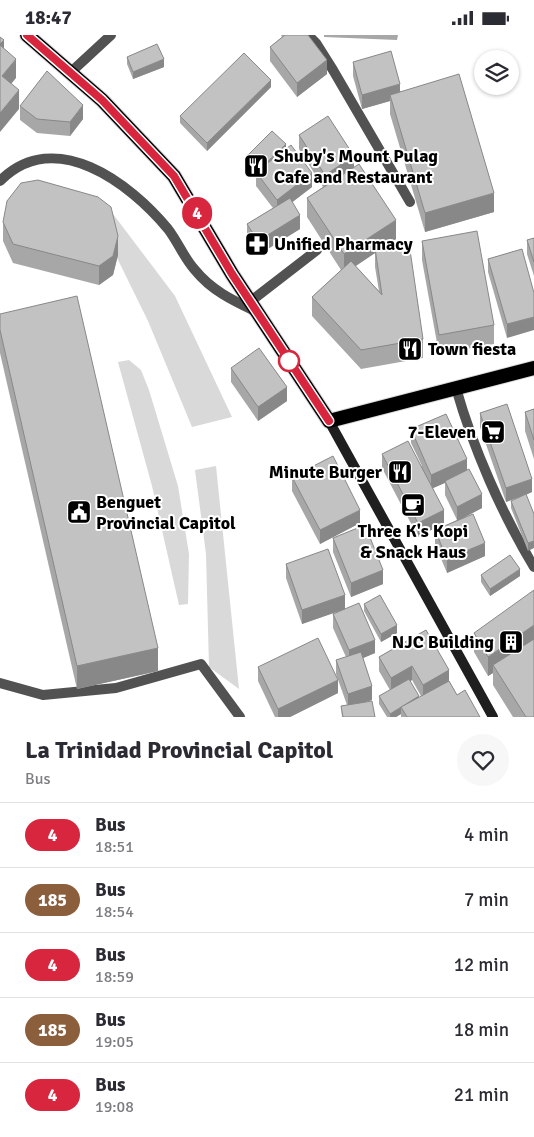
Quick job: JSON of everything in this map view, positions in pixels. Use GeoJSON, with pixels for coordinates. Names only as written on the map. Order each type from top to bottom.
{"type":"FeatureCollection","features":[{"type":"Feature","properties":{"kind":"highway"},"geometry":{"type":"LineString","coordinates":[[27,35],[102,100],[174,176],[254,307],[329,421],[534,368]]}},
{"type":"Feature","properties":{"kind":"main road"},"geometry":{"type":"LineString","coordinates":[[329,421],[493,717]]}},
{"type":"Feature","properties":{"kind":"street"},"geometry":{"type":"LineString","coordinates":[[71,72],[111,35]]}},
{"type":"Feature","properties":{"kind":"street"},"geometry":{"type":"LineString","coordinates":[[308,35],[316,43],[334,71],[410,202]]}},
{"type":"Feature","properties":{"kind":"street"},"geometry":{"type":"LineString","coordinates":[[0,181],[8,173],[39,160],[76,160],[106,174],[133,193],[168,230],[195,270],[217,292],[254,307],[317,249]]}},
{"type":"Feature","properties":{"kind":"street"},"geometry":{"type":"LineString","coordinates":[[456,388],[469,431],[500,501],[534,567]]}},
{"type":"Feature","properties":{"kind":"street"},"geometry":{"type":"LineString","coordinates":[[0,683],[43,695],[116,688],[201,664],[240,717]]}},
{"type":"Feature","properties":{"kind":"shaded area"},"geometry":{"type":"Polygon","coordinates":[[[107,206],[175,296],[232,417],[192,427],[148,321],[93,209],[107,206]]]}},
{"type":"Feature","properties":{"kind":"shaded area"},"geometry":{"type":"Polygon","coordinates":[[[129,360],[141,370],[149,390],[178,486],[189,554],[188,604],[179,605],[152,486],[118,362],[129,360]]]}},
{"type":"Feature","properties":{"kind":"shaded area"},"geometry":{"type":"Polygon","coordinates":[[[216,466],[239,689],[209,667],[206,554],[195,470],[216,466]]]}},
{"type":"Feature","properties":{"kind":"building"},"geometry":{"type":"Polygon","coordinates":[[[285,35],[308,35],[327,60],[297,83],[270,47],[285,35]]]}},
{"type":"Feature","properties":{"kind":"building"},"geometry":{"type":"Polygon","coordinates":[[[157,44],[164,59],[133,72],[127,57],[157,44]]]}},
{"type":"Feature","properties":{"kind":"building"},"geometry":{"type":"Polygon","coordinates":[[[0,45],[16,59],[2,76],[19,90],[0,113],[0,45]]]}},
{"type":"Feature","properties":{"kind":"building"},"geometry":{"type":"Polygon","coordinates":[[[391,51],[400,84],[362,95],[353,62],[391,51]]]}},
{"type":"Feature","properties":{"kind":"building"},"geometry":{"type":"Polygon","coordinates":[[[244,53],[271,80],[207,143],[180,116],[244,53]]]}},
{"type":"Feature","properties":{"kind":"building"},"geometry":{"type":"Polygon","coordinates":[[[47,71],[83,105],[70,122],[37,119],[20,106],[47,71]]]}},
{"type":"Feature","properties":{"kind":"building"},"geometry":{"type":"Polygon","coordinates":[[[459,74],[494,193],[425,213],[390,95],[459,74]]]}},
{"type":"Feature","properties":{"kind":"building"},"geometry":{"type":"Polygon","coordinates":[[[328,116],[354,156],[325,175],[299,135],[328,116]]]}},
{"type":"Feature","properties":{"kind":"building"},"geometry":{"type":"Polygon","coordinates":[[[272,131],[286,144],[260,169],[247,156],[272,131]]]}},
{"type":"Feature","properties":{"kind":"building"},"geometry":{"type":"Polygon","coordinates":[[[291,145],[312,173],[277,200],[256,172],[291,145]]]}},
{"type":"Feature","properties":{"kind":"building"},"geometry":{"type":"Polygon","coordinates":[[[359,164],[396,220],[344,254],[307,198],[359,164]]]}},
{"type":"Feature","properties":{"kind":"building"},"geometry":{"type":"Polygon","coordinates":[[[38,180],[98,197],[111,207],[118,236],[113,256],[99,266],[13,244],[3,222],[7,201],[21,183],[38,180]]]}},
{"type":"Feature","properties":{"kind":"building"},"geometry":{"type":"Polygon","coordinates":[[[290,198],[300,215],[258,241],[247,224],[290,198]]]}},
{"type":"Feature","properties":{"kind":"building"},"geometry":{"type":"Polygon","coordinates":[[[477,231],[494,325],[439,335],[422,241],[477,231]]]}},
{"type":"Feature","properties":{"kind":"building"},"geometry":{"type":"Polygon","coordinates":[[[534,238],[534,262],[527,240],[534,238]]]}},
{"type":"Feature","properties":{"kind":"building"},"geometry":{"type":"Polygon","coordinates":[[[409,243],[423,339],[361,350],[312,297],[351,261],[382,295],[375,248],[409,243]]]}},
{"type":"Feature","properties":{"kind":"building"},"geometry":{"type":"Polygon","coordinates":[[[522,249],[534,293],[534,317],[507,324],[488,259],[522,249]]]}},
{"type":"Feature","properties":{"kind":"building","name":"Benguet Provincial Capitol"},"geometry":{"type":"Polygon","coordinates":[[[77,296],[158,648],[77,666],[0,330],[0,314],[77,296]]]}},
{"type":"Feature","properties":{"kind":"building"},"geometry":{"type":"Polygon","coordinates":[[[259,348],[287,387],[258,407],[231,368],[259,348]]]}},
{"type":"Feature","properties":{"kind":"building"},"geometry":{"type":"Polygon","coordinates":[[[507,404],[532,479],[506,488],[480,413],[507,404]]]}},
{"type":"Feature","properties":{"kind":"building"},"geometry":{"type":"Polygon","coordinates":[[[534,409],[534,440],[525,412],[534,409]]]}},
{"type":"Feature","properties":{"kind":"building"},"geometry":{"type":"Polygon","coordinates":[[[446,414],[467,459],[431,475],[411,429],[446,414]]]}},
{"type":"Feature","properties":{"kind":"building"},"geometry":{"type":"Polygon","coordinates":[[[408,441],[444,510],[418,523],[382,454],[408,441]]]}},
{"type":"Feature","properties":{"kind":"building"},"geometry":{"type":"Polygon","coordinates":[[[333,456],[360,510],[320,530],[292,477],[333,456]]]}},
{"type":"Feature","properties":{"kind":"building"},"geometry":{"type":"Polygon","coordinates":[[[469,469],[482,494],[457,507],[445,481],[469,469]]]}},
{"type":"Feature","properties":{"kind":"building"},"geometry":{"type":"Polygon","coordinates":[[[526,494],[534,514],[534,541],[528,543],[511,501],[526,494]]]}},
{"type":"Feature","properties":{"kind":"building"},"geometry":{"type":"Polygon","coordinates":[[[473,514],[485,543],[447,559],[435,530],[473,514]]]}},
{"type":"Feature","properties":{"kind":"building"},"geometry":{"type":"Polygon","coordinates":[[[365,525],[383,570],[351,583],[333,538],[365,525]]]}},
{"type":"Feature","properties":{"kind":"building"},"geometry":{"type":"Polygon","coordinates":[[[328,549],[345,595],[302,610],[286,564],[328,549]]]}},
{"type":"Feature","properties":{"kind":"building"},"geometry":{"type":"Polygon","coordinates":[[[510,555],[520,569],[490,589],[481,575],[510,555]]]}},
{"type":"Feature","properties":{"kind":"building"},"geometry":{"type":"Polygon","coordinates":[[[534,590],[534,625],[488,657],[474,633],[534,590]]]}},
{"type":"Feature","properties":{"kind":"building"},"geometry":{"type":"Polygon","coordinates":[[[380,595],[397,625],[381,634],[364,604],[380,595]]]}},
{"type":"Feature","properties":{"kind":"building"},"geometry":{"type":"Polygon","coordinates":[[[359,603],[375,640],[349,650],[333,614],[359,603]]]}},
{"type":"Feature","properties":{"kind":"building"},"geometry":{"type":"Polygon","coordinates":[[[426,630],[449,670],[423,685],[412,666],[391,678],[379,657],[426,630]]]}},
{"type":"Feature","properties":{"kind":"building"},"geometry":{"type":"Polygon","coordinates":[[[318,638],[338,680],[278,709],[258,667],[318,638]]]}},
{"type":"Feature","properties":{"kind":"building"},"geometry":{"type":"Polygon","coordinates":[[[534,639],[534,717],[526,717],[493,665],[534,639]]]}},
{"type":"Feature","properties":{"kind":"building"},"geometry":{"type":"Polygon","coordinates":[[[361,652],[372,686],[348,694],[336,660],[361,652]]]}},
{"type":"Feature","properties":{"kind":"building"},"geometry":{"type":"Polygon","coordinates":[[[409,679],[419,696],[390,714],[379,696],[409,679]]]}},
{"type":"Feature","properties":{"kind":"building"},"geometry":{"type":"Polygon","coordinates":[[[449,681],[457,695],[465,690],[480,717],[407,717],[401,707],[449,681]]]}},
{"type":"Feature","properties":{"kind":"building"},"geometry":{"type":"Polygon","coordinates":[[[372,701],[375,717],[343,717],[341,706],[372,701]]]}},
{"type":"Feature","properties":{"kind":"bus line","name":"4"},"geometry":{"type":"LineString","coordinates":[[27,35],[102,100],[174,176],[232,274],[329,421]]}},
{"type":"Feature","properties":{"kind":"place","name":"Shuby's Mount Pulag Cafe and Restaurant"},"geometry":{"type":"Point","coordinates":[256,166]}},
{"type":"Feature","properties":{"kind":"place","name":"Unified Pharmacy"},"geometry":{"type":"Point","coordinates":[257,244]}},
{"type":"Feature","properties":{"kind":"place","name":"Town fiesta"},"geometry":{"type":"Point","coordinates":[410,349]}},
{"type":"Feature","properties":{"kind":"place","name":"7-Eleven"},"geometry":{"type":"Point","coordinates":[493,432]}},
{"type":"Feature","properties":{"kind":"place","name":"Minute Burger"},"geometry":{"type":"Point","coordinates":[400,472]}},
{"type":"Feature","properties":{"kind":"place","name":"Three K's Kopi & Snack Haus"},"geometry":{"type":"Point","coordinates":[413,505]}},
{"type":"Feature","properties":{"kind":"place","name":"Benguet Provincial Capitol"},"geometry":{"type":"Point","coordinates":[79,512]}},
{"type":"Feature","properties":{"kind":"place","name":"NJC Building"},"geometry":{"type":"Point","coordinates":[511,642]}}]}
